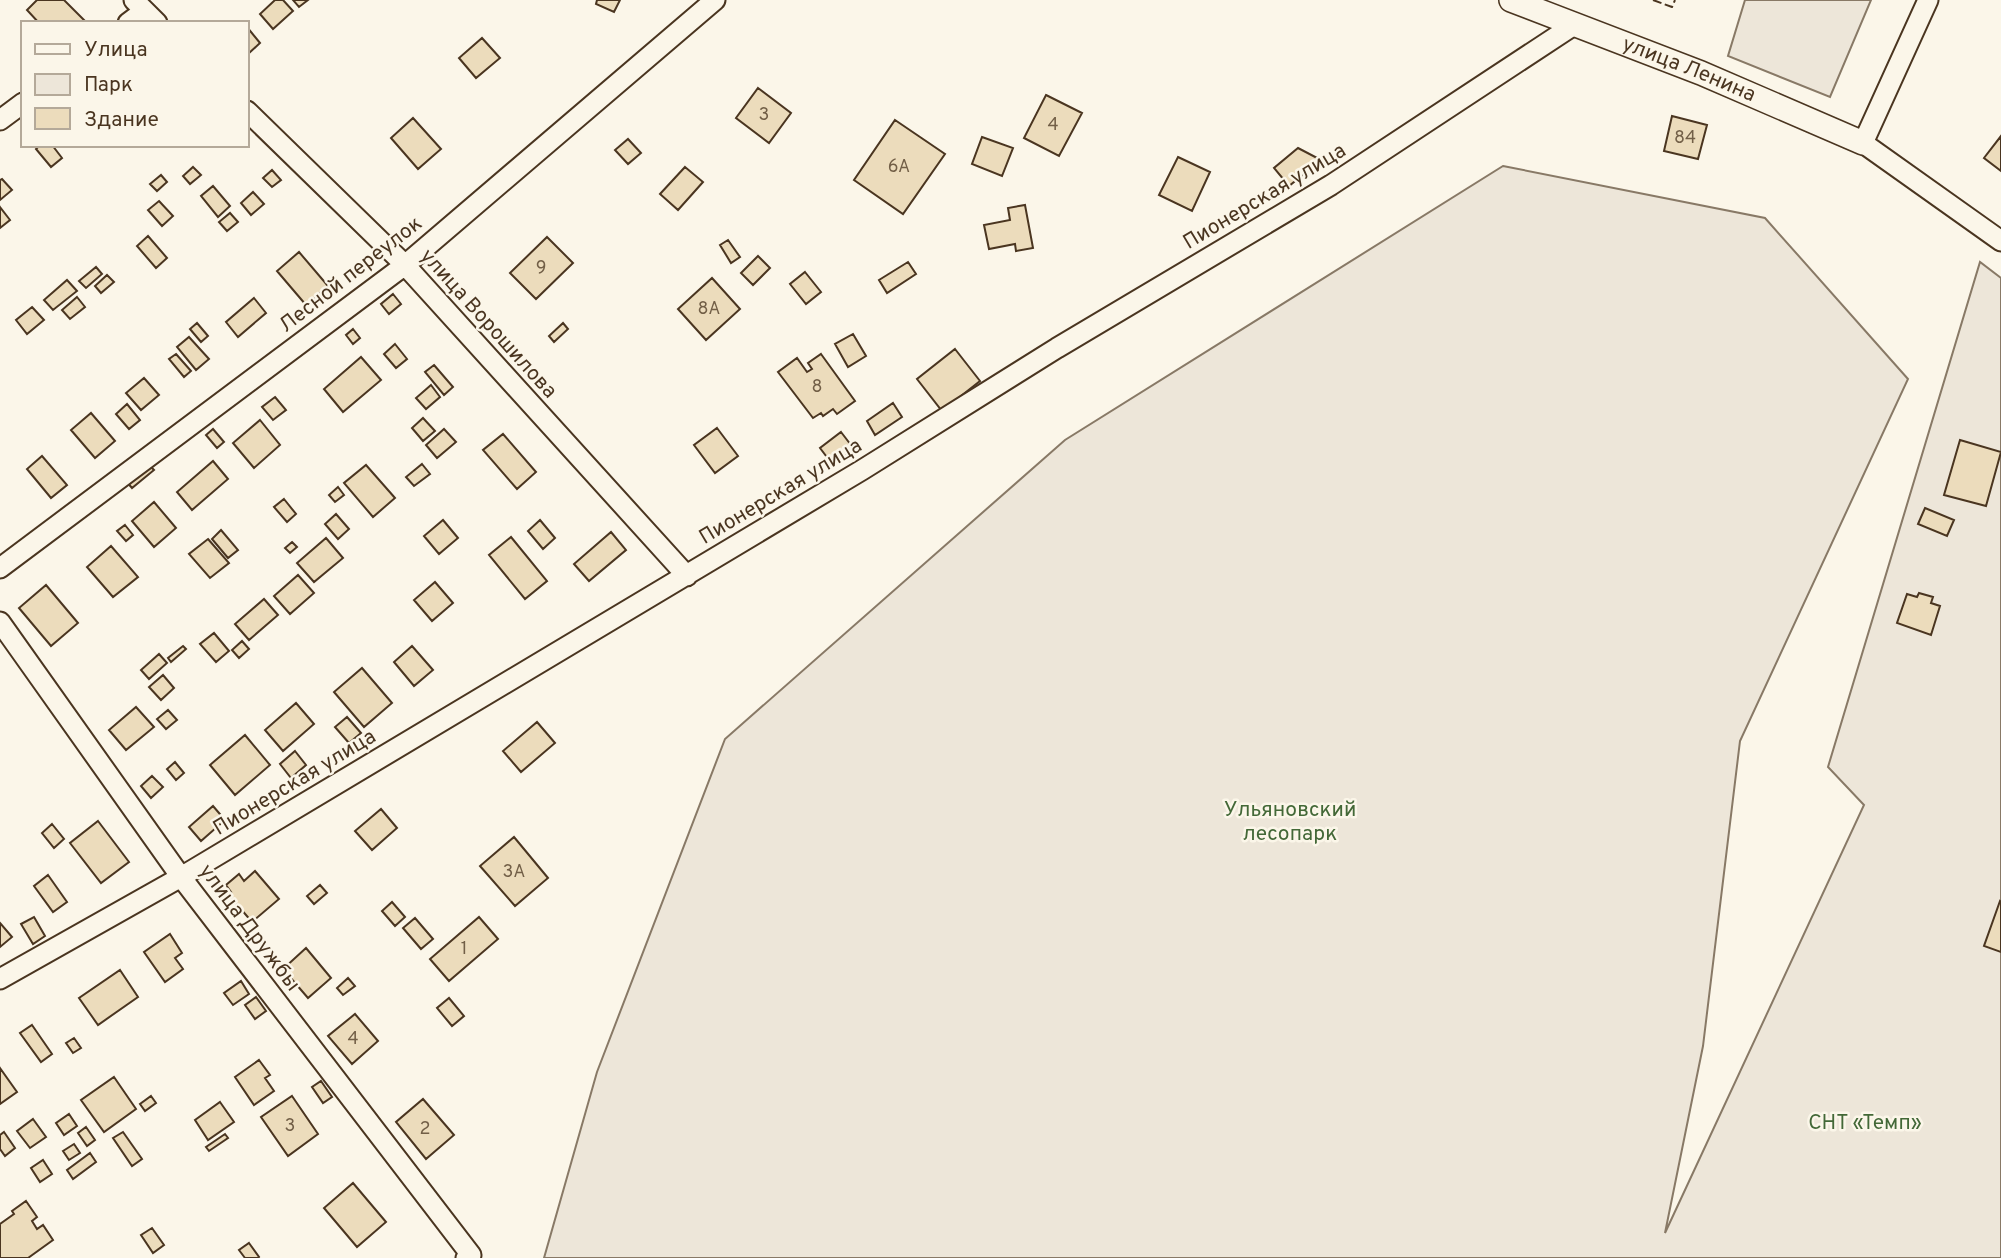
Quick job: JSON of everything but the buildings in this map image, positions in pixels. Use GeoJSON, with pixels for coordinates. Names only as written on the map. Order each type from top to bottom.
{"type":"FeatureCollection","features":[{"type":"Feature","properties":{"kind":"street","name":"Лесной переулок"},"geometry":{"type":"LineString","coordinates":[[0,568],[405,265],[715,0]]}},
{"type":"Feature","properties":{"kind":"street","name":"улица Ленина"},"geometry":{"type":"LineString","coordinates":[[1511,0],[1701,73],[1863,143]]}},
{"type":"Feature","properties":{"kind":"street"},"geometry":{"type":"LineString","coordinates":[[1928,0],[1863,143],[2001,241]]}},
{"type":"Feature","properties":{"kind":"street","name":"Пионерская улица"},"geometry":{"type":"LineString","coordinates":[[0,979],[181,877],[862,470],[1058,348],[1331,185],[1574,25]]}},
{"type":"Feature","properties":{"kind":"street"},"geometry":{"type":"LineString","coordinates":[[0,120],[21,104]]}},
{"type":"Feature","properties":{"kind":"street","name":"улица Ворошилова"},"geometry":{"type":"LineString","coordinates":[[248,112],[405,265],[687,576]]}},
{"type":"Feature","properties":{"kind":"street","name":"улица Дружбы"},"geometry":{"type":"LineString","coordinates":[[0,622],[181,877],[468,1257]]}},
{"type":"Feature","properties":{"kind":"green space"},"geometry":{"type":"Polygon","coordinates":[[[1745,0],[1871,0],[1830,97],[1728,56],[1745,0]]]}},
{"type":"Feature","properties":{"kind":"green space","name":"Ульяновский лесопарк"},"geometry":{"type":"Polygon","coordinates":[[[1503,166],[1765,218],[1908,379],[1740,741],[1703,1046],[1665,1233],[1864,805],[1828,767],[1980,262],[2001,278],[2001,1258],[544,1258],[597,1072],[725,739],[1065,440],[1503,166]]]}},
{"type":"Feature","properties":{"kind":"fence"},"geometry":{"type":"LineString","coordinates":[[1653,0],[1672,7],[1675,0]]}},
{"type":"Feature","properties":{"kind":"park label","name":"СНТ «Темп»"},"geometry":{"type":"Point","coordinates":[1865,1123]}}]}
